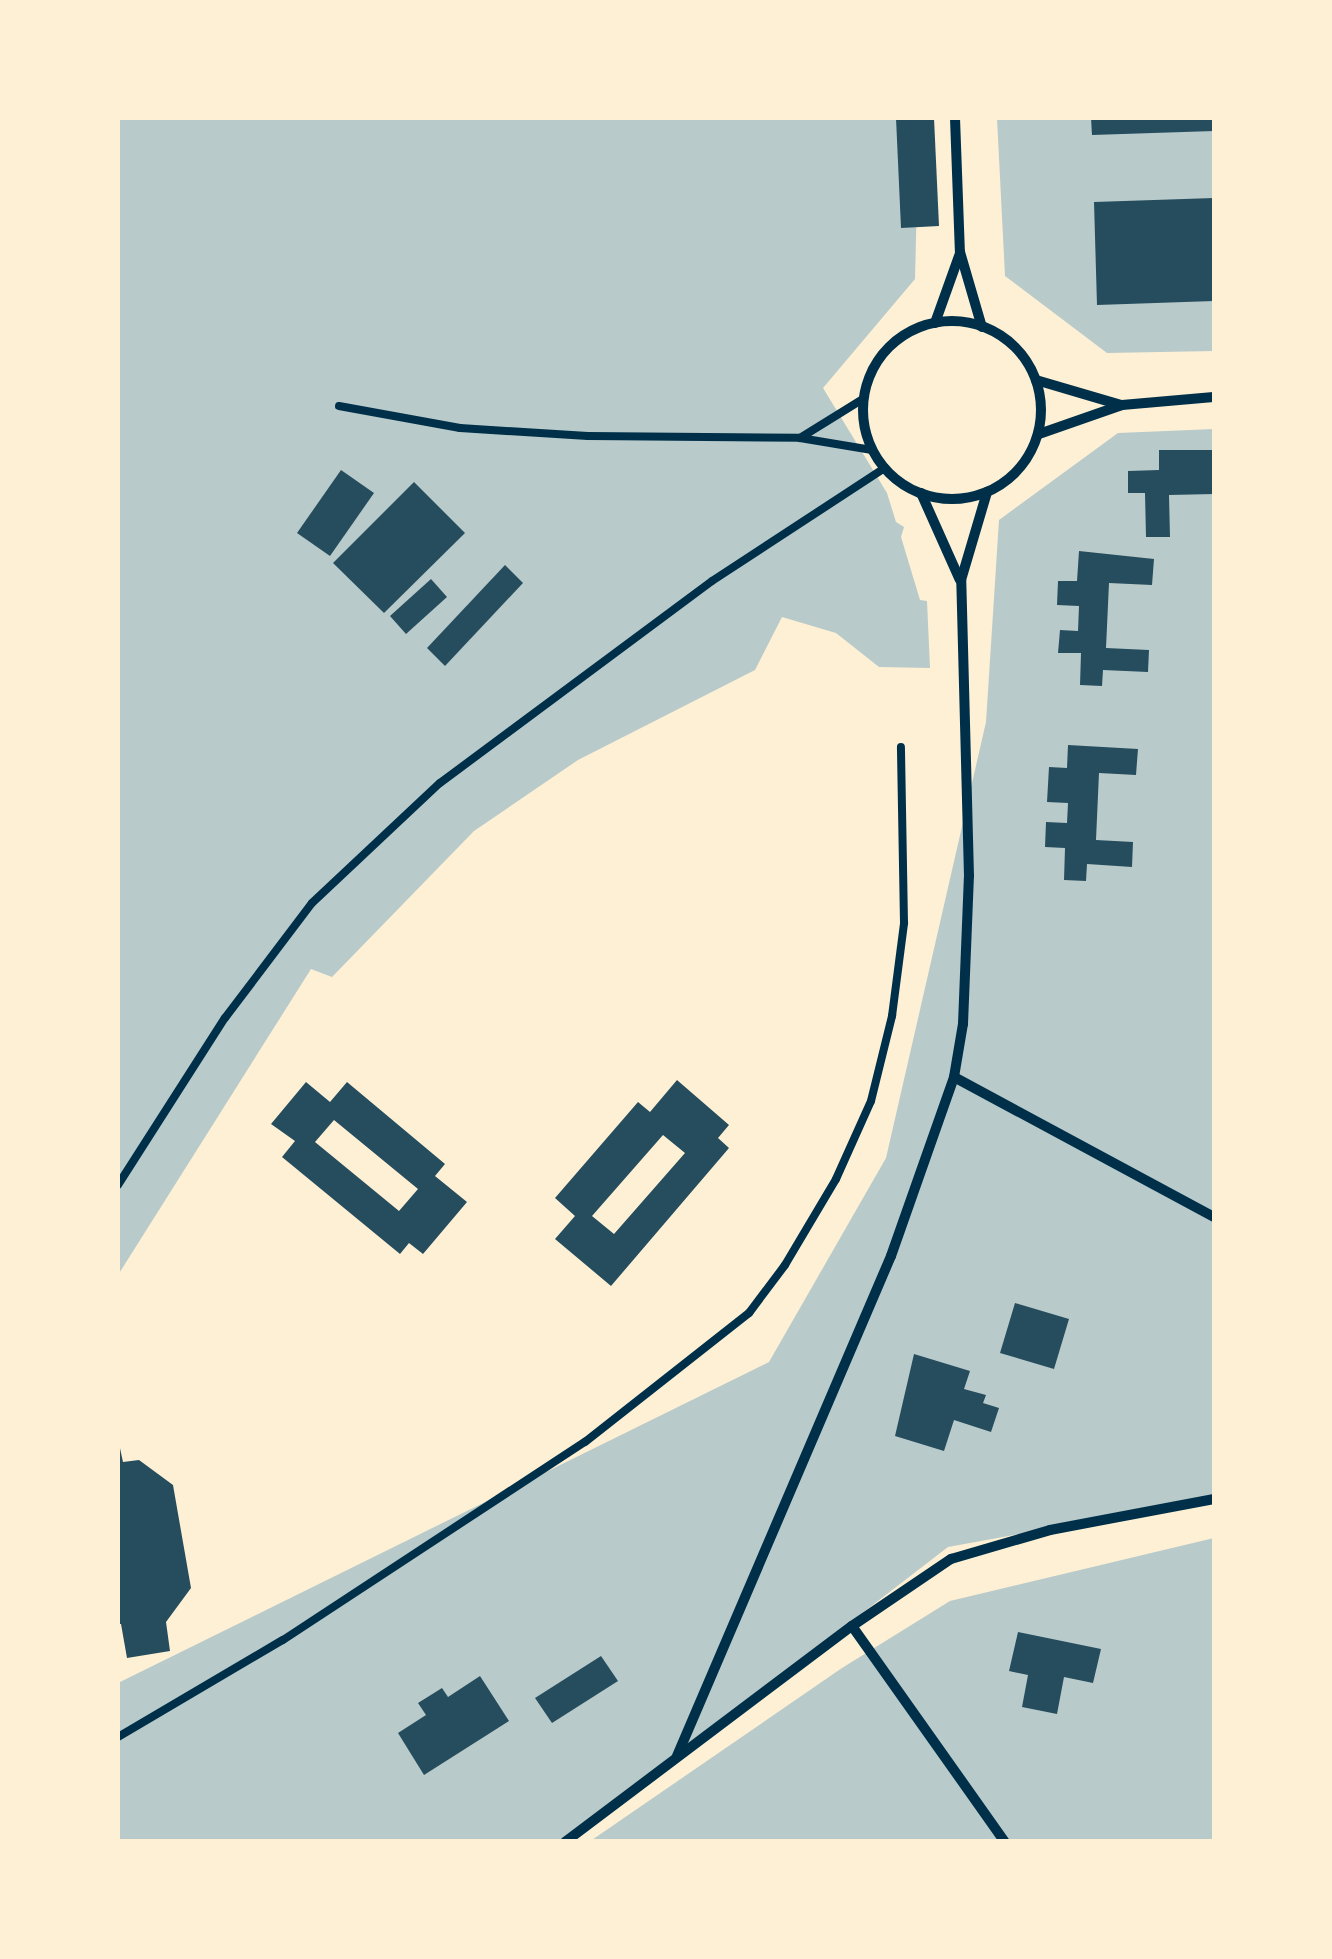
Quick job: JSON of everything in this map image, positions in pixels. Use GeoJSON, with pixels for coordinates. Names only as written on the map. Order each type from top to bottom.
{"type":"FeatureCollection","features":[{"type":"Feature","properties":{"kind":"street"},"geometry":{"type":"LineString","coordinates":[[954,118],[960,252],[982,326]]}},
{"type":"Feature","properties":{"kind":"street"},"geometry":{"type":"LineString","coordinates":[[934,323],[960,252]]}},
{"type":"Feature","properties":{"kind":"street"},"geometry":{"type":"LineString","coordinates":[[934,323],[982,326],[1015,348],[1036,380],[1041,398],[1038,434],[1028,458],[1009,479],[986,492],[942,499],[921,493],[885,468],[872,450],[863,400],[871,372],[886,350],[908,332],[934,323]]}},
{"type":"Feature","properties":{"kind":"street"},"geometry":{"type":"LineString","coordinates":[[1036,380],[1122,405]]}},
{"type":"Feature","properties":{"kind":"street"},"geometry":{"type":"LineString","coordinates":[[1038,434],[1122,405],[1214,398]]}},
{"type":"Feature","properties":{"kind":"street"},"geometry":{"type":"LineString","coordinates":[[677,1756],[891,1256],[954,1077],[962,1024],[969,876],[960,580],[986,492]]}},
{"type":"Feature","properties":{"kind":"street"},"geometry":{"type":"LineString","coordinates":[[921,493],[960,580]]}},
{"type":"Feature","properties":{"kind":"street"},"geometry":{"type":"LineString","coordinates":[[954,1077],[1214,1217]]}},
{"type":"Feature","properties":{"kind":"street"},"geometry":{"type":"LineString","coordinates":[[565,1842],[852,1626],[951,1559],[1050,1530],[1214,1500]]}},
{"type":"Feature","properties":{"kind":"street"},"geometry":{"type":"LineString","coordinates":[[852,1626],[1005,1842]]}},
{"type":"Feature","properties":{"kind":"lane"},"geometry":{"type":"LineString","coordinates":[[800,438],[863,400]]}},
{"type":"Feature","properties":{"kind":"lane"},"geometry":{"type":"LineString","coordinates":[[339,406],[460,428],[588,436],[800,438],[872,450]]}},
{"type":"Feature","properties":{"kind":"lane"},"geometry":{"type":"LineString","coordinates":[[118,1185],[225,1018],[312,903],[440,784],[712,581],[885,468]]}},
{"type":"Feature","properties":{"kind":"lane"},"geometry":{"type":"LineString","coordinates":[[118,1737],[283,1640],[584,1442],[749,1313],[786,1265],[836,1179],[871,1101],[892,1016],[904,923],[902,747]]}},
{"type":"Feature","properties":{"kind":"shaded area"},"geometry":{"type":"Polygon","coordinates":[[[118,118],[919,118],[915,279],[823,388],[887,493],[896,522],[904,527],[901,537],[920,600],[927,601],[930,668],[879,667],[836,633],[782,617],[755,670],[578,760],[474,831],[332,977],[311,969],[118,1275],[118,118]]]}},
{"type":"Feature","properties":{"kind":"shaded area"},"geometry":{"type":"Polygon","coordinates":[[[997,118],[1214,118],[1214,351],[1107,353],[1005,276],[997,118]]]}},
{"type":"Feature","properties":{"kind":"shaded area"},"geometry":{"type":"Polygon","coordinates":[[[1214,429],[1214,1499],[948,1547],[566,1841],[118,1842],[118,1683],[769,1362],[886,1158],[986,722],[999,520],[1118,433],[1214,429]]]}},
{"type":"Feature","properties":{"kind":"shaded area"},"geometry":{"type":"Polygon","coordinates":[[[1214,1538],[1214,1841],[589,1842],[842,1668],[950,1601],[1214,1538]]]}},
{"type":"Feature","properties":{"kind":"building"},"geometry":{"type":"Polygon","coordinates":[[[896,118],[934,118],[939,226],[901,228],[896,118]]]}},
{"type":"Feature","properties":{"kind":"building"},"geometry":{"type":"Polygon","coordinates":[[[1091,118],[1214,118],[1214,131],[1092,135],[1091,118]]]}},
{"type":"Feature","properties":{"kind":"building"},"geometry":{"type":"Polygon","coordinates":[[[1214,198],[1214,301],[1097,305],[1094,202],[1214,198]]]}},
{"type":"Feature","properties":{"kind":"building"},"geometry":{"type":"Polygon","coordinates":[[[1159,450],[1214,450],[1214,494],[1169,495],[1170,537],[1146,537],[1145,493],[1128,493],[1128,471],[1159,470],[1159,450]]]}},
{"type":"Feature","properties":{"kind":"building"},"geometry":{"type":"Polygon","coordinates":[[[341,470],[374,493],[330,556],[297,533],[341,470]]]}},
{"type":"Feature","properties":{"kind":"building"},"geometry":{"type":"Polygon","coordinates":[[[414,482],[465,533],[384,613],[333,563],[414,482]]]}},
{"type":"Feature","properties":{"kind":"building"},"geometry":{"type":"Polygon","coordinates":[[[1079,551],[1154,559],[1152,585],[1109,583],[1106,648],[1149,650],[1148,672],[1103,670],[1102,686],[1080,685],[1081,653],[1058,653],[1060,630],[1078,631],[1079,606],[1057,605],[1058,581],[1077,581],[1079,551]]]}},
{"type":"Feature","properties":{"kind":"building"},"geometry":{"type":"Polygon","coordinates":[[[505,565],[523,583],[445,666],[427,648],[505,565]]]}},
{"type":"Feature","properties":{"kind":"building"},"geometry":{"type":"Polygon","coordinates":[[[431,579],[447,597],[406,634],[390,616],[431,579]]]}},
{"type":"Feature","properties":{"kind":"building"},"geometry":{"type":"Polygon","coordinates":[[[1068,745],[1138,749],[1136,775],[1099,773],[1096,840],[1133,842],[1132,867],[1087,864],[1086,881],[1064,880],[1065,848],[1045,847],[1046,822],[1067,823],[1068,803],[1047,802],[1049,767],[1067,768],[1068,745]]]}},
{"type":"Feature","properties":{"kind":"building"},"geometry":{"type":"Polygon","coordinates":[[[677,1080],[729,1125],[718,1138],[729,1148],[611,1286],[555,1239],[575,1216],[555,1198],[638,1102],[650,1112],[677,1080]],[[663,1135],[592,1216],[614,1234],[685,1153],[663,1135]]]}},
{"type":"Feature","properties":{"kind":"building"},"geometry":{"type":"Polygon","coordinates":[[[306,1082],[330,1102],[347,1082],[445,1164],[435,1176],[467,1202],[423,1254],[409,1243],[400,1254],[282,1157],[295,1141],[271,1124],[306,1082]],[[334,1120],[315,1142],[399,1211],[418,1189],[334,1120]]]}},
{"type":"Feature","properties":{"kind":"building"},"geometry":{"type":"Polygon","coordinates":[[[1015,1303],[1069,1319],[1054,1369],[1000,1353],[1015,1303]]]}},
{"type":"Feature","properties":{"kind":"building"},"geometry":{"type":"Polygon","coordinates":[[[914,1354],[970,1371],[964,1389],[986,1395],[983,1403],[999,1408],[991,1432],[954,1420],[944,1451],[895,1436],[914,1354]]]}},
{"type":"Feature","properties":{"kind":"building"},"geometry":{"type":"Polygon","coordinates":[[[118,1439],[123,1462],[139,1460],[173,1485],[191,1588],[166,1622],[170,1651],[127,1658],[118,1624],[118,1439]]]}},
{"type":"Feature","properties":{"kind":"building"},"geometry":{"type":"Polygon","coordinates":[[[1018,1632],[1101,1649],[1093,1683],[1064,1677],[1057,1714],[1022,1707],[1028,1675],[1009,1671],[1018,1632]]]}},
{"type":"Feature","properties":{"kind":"building"},"geometry":{"type":"Polygon","coordinates":[[[601,1656],[618,1681],[552,1723],[535,1698],[601,1656]]]}},
{"type":"Feature","properties":{"kind":"building"},"geometry":{"type":"Polygon","coordinates":[[[480,1676],[509,1721],[424,1775],[398,1733],[426,1715],[418,1703],[442,1688],[448,1697],[480,1676]]]}}]}
